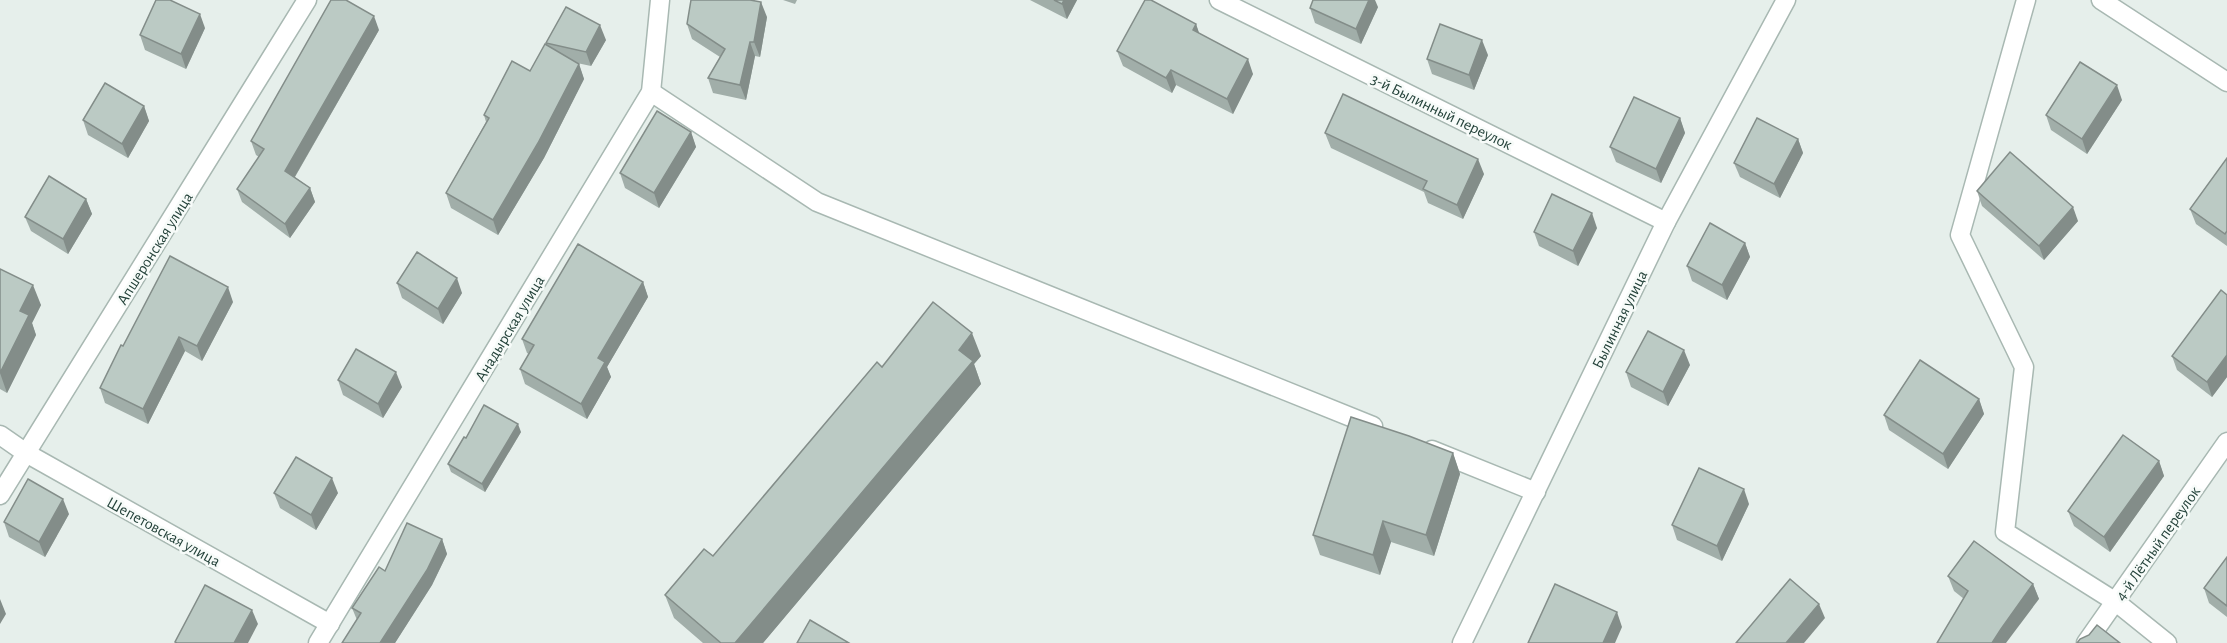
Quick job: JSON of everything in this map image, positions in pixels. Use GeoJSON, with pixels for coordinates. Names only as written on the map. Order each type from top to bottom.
{"type":"FeatureCollection","features":[{"type":"Feature","properties":{"kind":"street","name":"Апшеронская улица"},"geometry":{"type":"LineString","coordinates":[[0,495],[308,0]]}},
{"type":"Feature","properties":{"kind":"street","name":"Анадырская улица"},"geometry":{"type":"LineString","coordinates":[[318,643],[651,92],[660,0]]}},
{"type":"Feature","properties":{"kind":"street","name":"3-й Былинный переулок"},"geometry":{"type":"LineString","coordinates":[[1219,0],[1666,222]]}},
{"type":"Feature","properties":{"kind":"street","name":"Былинная улица"},"geometry":{"type":"LineString","coordinates":[[1462,643],[1666,222],[1786,0]]}},
{"type":"Feature","properties":{"kind":"street"},"geometry":{"type":"LineString","coordinates":[[2026,0],[1960,235],[2024,366],[2005,532],[2115,602],[2167,643]]}},
{"type":"Feature","properties":{"kind":"street"},"geometry":{"type":"LineString","coordinates":[[2101,0],[2227,82]]}},
{"type":"Feature","properties":{"kind":"street"},"geometry":{"type":"LineString","coordinates":[[651,92],[817,202],[1392,434]]}},
{"type":"Feature","properties":{"kind":"street","name":"Шепетовская улица"},"geometry":{"type":"LineString","coordinates":[[0,435],[26,453],[330,624]]}},
{"type":"Feature","properties":{"kind":"street","name":"4-й Лётный переулок"},"geometry":{"type":"LineString","coordinates":[[2086,643],[2227,442]]}},
{"type":"Feature","properties":{"kind":"street"},"geometry":{"type":"LineString","coordinates":[[1414,443],[1536,492]]}},
{"type":"Feature","properties":{"kind":"building"},"geometry":{"type":"Polygon","coordinates":[[[156,0],[170,0],[200,14],[181,54],[140,35],[156,0]]]}},
{"type":"Feature","properties":{"kind":"building"},"geometry":{"type":"Polygon","coordinates":[[[331,0],[346,0],[374,16],[285,171],[310,188],[285,224],[237,189],[264,149],[251,141],[331,0]]]}},
{"type":"Feature","properties":{"kind":"building"},"geometry":{"type":"Polygon","coordinates":[[[691,0],[761,2],[754,42],[750,42],[740,85],[708,78],[725,49],[687,24],[691,0]]]}},
{"type":"Feature","properties":{"kind":"building"},"geometry":{"type":"Polygon","coordinates":[[[1145,0],[1151,0],[1196,24],[1193,30],[1248,59],[1227,99],[1171,70],[1166,78],[1117,51],[1145,0]]]}},
{"type":"Feature","properties":{"kind":"building"},"geometry":{"type":"Polygon","coordinates":[[[1313,0],[1369,0],[1356,29],[1310,8],[1313,0]]]}},
{"type":"Feature","properties":{"kind":"building"},"geometry":{"type":"Polygon","coordinates":[[[566,7],[600,25],[586,52],[546,43],[566,7]]]}},
{"type":"Feature","properties":{"kind":"building"},"geometry":{"type":"Polygon","coordinates":[[[1440,24],[1482,40],[1469,75],[1427,59],[1440,24]]]}},
{"type":"Feature","properties":{"kind":"building"},"geometry":{"type":"Polygon","coordinates":[[[545,44],[579,64],[538,143],[493,220],[446,193],[489,118],[484,115],[512,61],[530,71],[545,44]]]}},
{"type":"Feature","properties":{"kind":"building"},"geometry":{"type":"Polygon","coordinates":[[[2080,62],[2117,85],[2082,139],[2046,115],[2080,62]]]}},
{"type":"Feature","properties":{"kind":"building"},"geometry":{"type":"Polygon","coordinates":[[[105,83],[144,106],[122,144],[83,120],[105,83]]]}},
{"type":"Feature","properties":{"kind":"building"},"geometry":{"type":"Polygon","coordinates":[[[1343,94],[1478,159],[1457,205],[1423,189],[1427,181],[1325,133],[1343,94]]]}},
{"type":"Feature","properties":{"kind":"building"},"geometry":{"type":"Polygon","coordinates":[[[1634,97],[1680,118],[1656,169],[1610,147],[1634,97]]]}},
{"type":"Feature","properties":{"kind":"building"},"geometry":{"type":"Polygon","coordinates":[[[657,111],[691,132],[654,193],[620,173],[657,111]]]}},
{"type":"Feature","properties":{"kind":"building"},"geometry":{"type":"Polygon","coordinates":[[[1757,118],[1798,139],[1774,184],[1734,163],[1757,118]]]}},
{"type":"Feature","properties":{"kind":"building"},"geometry":{"type":"Polygon","coordinates":[[[2010,152],[2073,207],[2039,246],[1977,191],[2010,152]]]}},
{"type":"Feature","properties":{"kind":"building"},"geometry":{"type":"Polygon","coordinates":[[[2227,158],[2227,231],[2225,234],[2190,209],[2227,158]]]}},
{"type":"Feature","properties":{"kind":"building"},"geometry":{"type":"Polygon","coordinates":[[[49,176],[86,199],[63,239],[25,217],[49,176]]]}},
{"type":"Feature","properties":{"kind":"building"},"geometry":{"type":"Polygon","coordinates":[[[1552,194],[1592,213],[1573,251],[1534,232],[1552,194]]]}},
{"type":"Feature","properties":{"kind":"building"},"geometry":{"type":"Polygon","coordinates":[[[1710,223],[1745,243],[1722,285],[1687,266],[1710,223]]]}},
{"type":"Feature","properties":{"kind":"building"},"geometry":{"type":"Polygon","coordinates":[[[578,244],[643,282],[598,358],[605,362],[581,404],[520,369],[534,345],[522,339],[578,244]]]}},
{"type":"Feature","properties":{"kind":"building"},"geometry":{"type":"Polygon","coordinates":[[[417,252],[457,278],[438,309],[397,283],[417,252]]]}},
{"type":"Feature","properties":{"kind":"building"},"geometry":{"type":"Polygon","coordinates":[[[170,256],[228,287],[197,346],[179,337],[143,409],[100,388],[170,256]]]}},
{"type":"Feature","properties":{"kind":"building"},"geometry":{"type":"Polygon","coordinates":[[[0,269],[33,285],[20,311],[29,315],[0,373],[0,269]]]}},
{"type":"Feature","properties":{"kind":"building"},"geometry":{"type":"Polygon","coordinates":[[[2221,290],[2227,295],[2227,355],[2207,382],[2172,356],[2221,290]]]}},
{"type":"Feature","properties":{"kind":"building"},"geometry":{"type":"Polygon","coordinates":[[[933,302],[972,333],[959,350],[973,361],[735,643],[721,643],[665,595],[704,549],[713,556],[877,362],[882,367],[933,302]]]}},
{"type":"Feature","properties":{"kind":"building"},"geometry":{"type":"Polygon","coordinates":[[[1648,331],[1684,350],[1663,392],[1626,372],[1648,331]]]}},
{"type":"Feature","properties":{"kind":"building"},"geometry":{"type":"Polygon","coordinates":[[[356,349],[396,372],[378,404],[338,380],[356,349]]]}},
{"type":"Feature","properties":{"kind":"building"},"geometry":{"type":"Polygon","coordinates":[[[1920,360],[1979,399],[1943,454],[1884,415],[1920,360]]]}},
{"type":"Feature","properties":{"kind":"building"},"geometry":{"type":"Polygon","coordinates":[[[484,405],[518,424],[482,484],[448,464],[464,437],[466,438],[484,405]]]}},
{"type":"Feature","properties":{"kind":"building"},"geometry":{"type":"Polygon","coordinates":[[[1351,417],[1453,453],[1426,535],[1383,521],[1373,555],[1313,535],[1351,417]]]}},
{"type":"Feature","properties":{"kind":"building"},"geometry":{"type":"Polygon","coordinates":[[[2123,435],[2159,461],[2104,537],[2068,511],[2123,435]]]}},
{"type":"Feature","properties":{"kind":"building"},"geometry":{"type":"Polygon","coordinates":[[[296,457],[332,478],[311,515],[274,493],[296,457]]]}},
{"type":"Feature","properties":{"kind":"building"},"geometry":{"type":"Polygon","coordinates":[[[1699,468],[1744,489],[1717,546],[1672,525],[1699,468]]]}},
{"type":"Feature","properties":{"kind":"building"},"geometry":{"type":"Polygon","coordinates":[[[28,479],[63,499],[39,542],[4,522],[28,479]]]}},
{"type":"Feature","properties":{"kind":"building"},"geometry":{"type":"Polygon","coordinates":[[[407,523],[442,539],[427,570],[380,643],[342,643],[361,613],[352,608],[379,567],[385,571],[407,523]]]}},
{"type":"Feature","properties":{"kind":"building"},"geometry":{"type":"Polygon","coordinates":[[[1974,541],[2033,584],[1992,643],[1937,643],[1968,591],[1948,576],[1974,541]]]}},
{"type":"Feature","properties":{"kind":"building"},"geometry":{"type":"Polygon","coordinates":[[[2227,557],[2227,606],[2204,588],[2227,557]]]}},
{"type":"Feature","properties":{"kind":"building"},"geometry":{"type":"Polygon","coordinates":[[[1790,579],[1819,604],[1786,643],[1736,643],[1790,579]]]}},
{"type":"Feature","properties":{"kind":"building"},"geometry":{"type":"Polygon","coordinates":[[[1555,584],[1617,612],[1603,643],[1528,643],[1555,584]]]}},
{"type":"Feature","properties":{"kind":"building"},"geometry":{"type":"Polygon","coordinates":[[[205,585],[252,610],[234,643],[175,642],[205,585]]]}},
{"type":"Feature","properties":{"kind":"building"},"geometry":{"type":"Polygon","coordinates":[[[810,620],[849,643],[797,643],[810,620]]]}},
{"type":"Feature","properties":{"kind":"building"},"geometry":{"type":"Polygon","coordinates":[[[2097,625],[2120,643],[2077,643],[2089,635],[2097,625]]]}}]}
